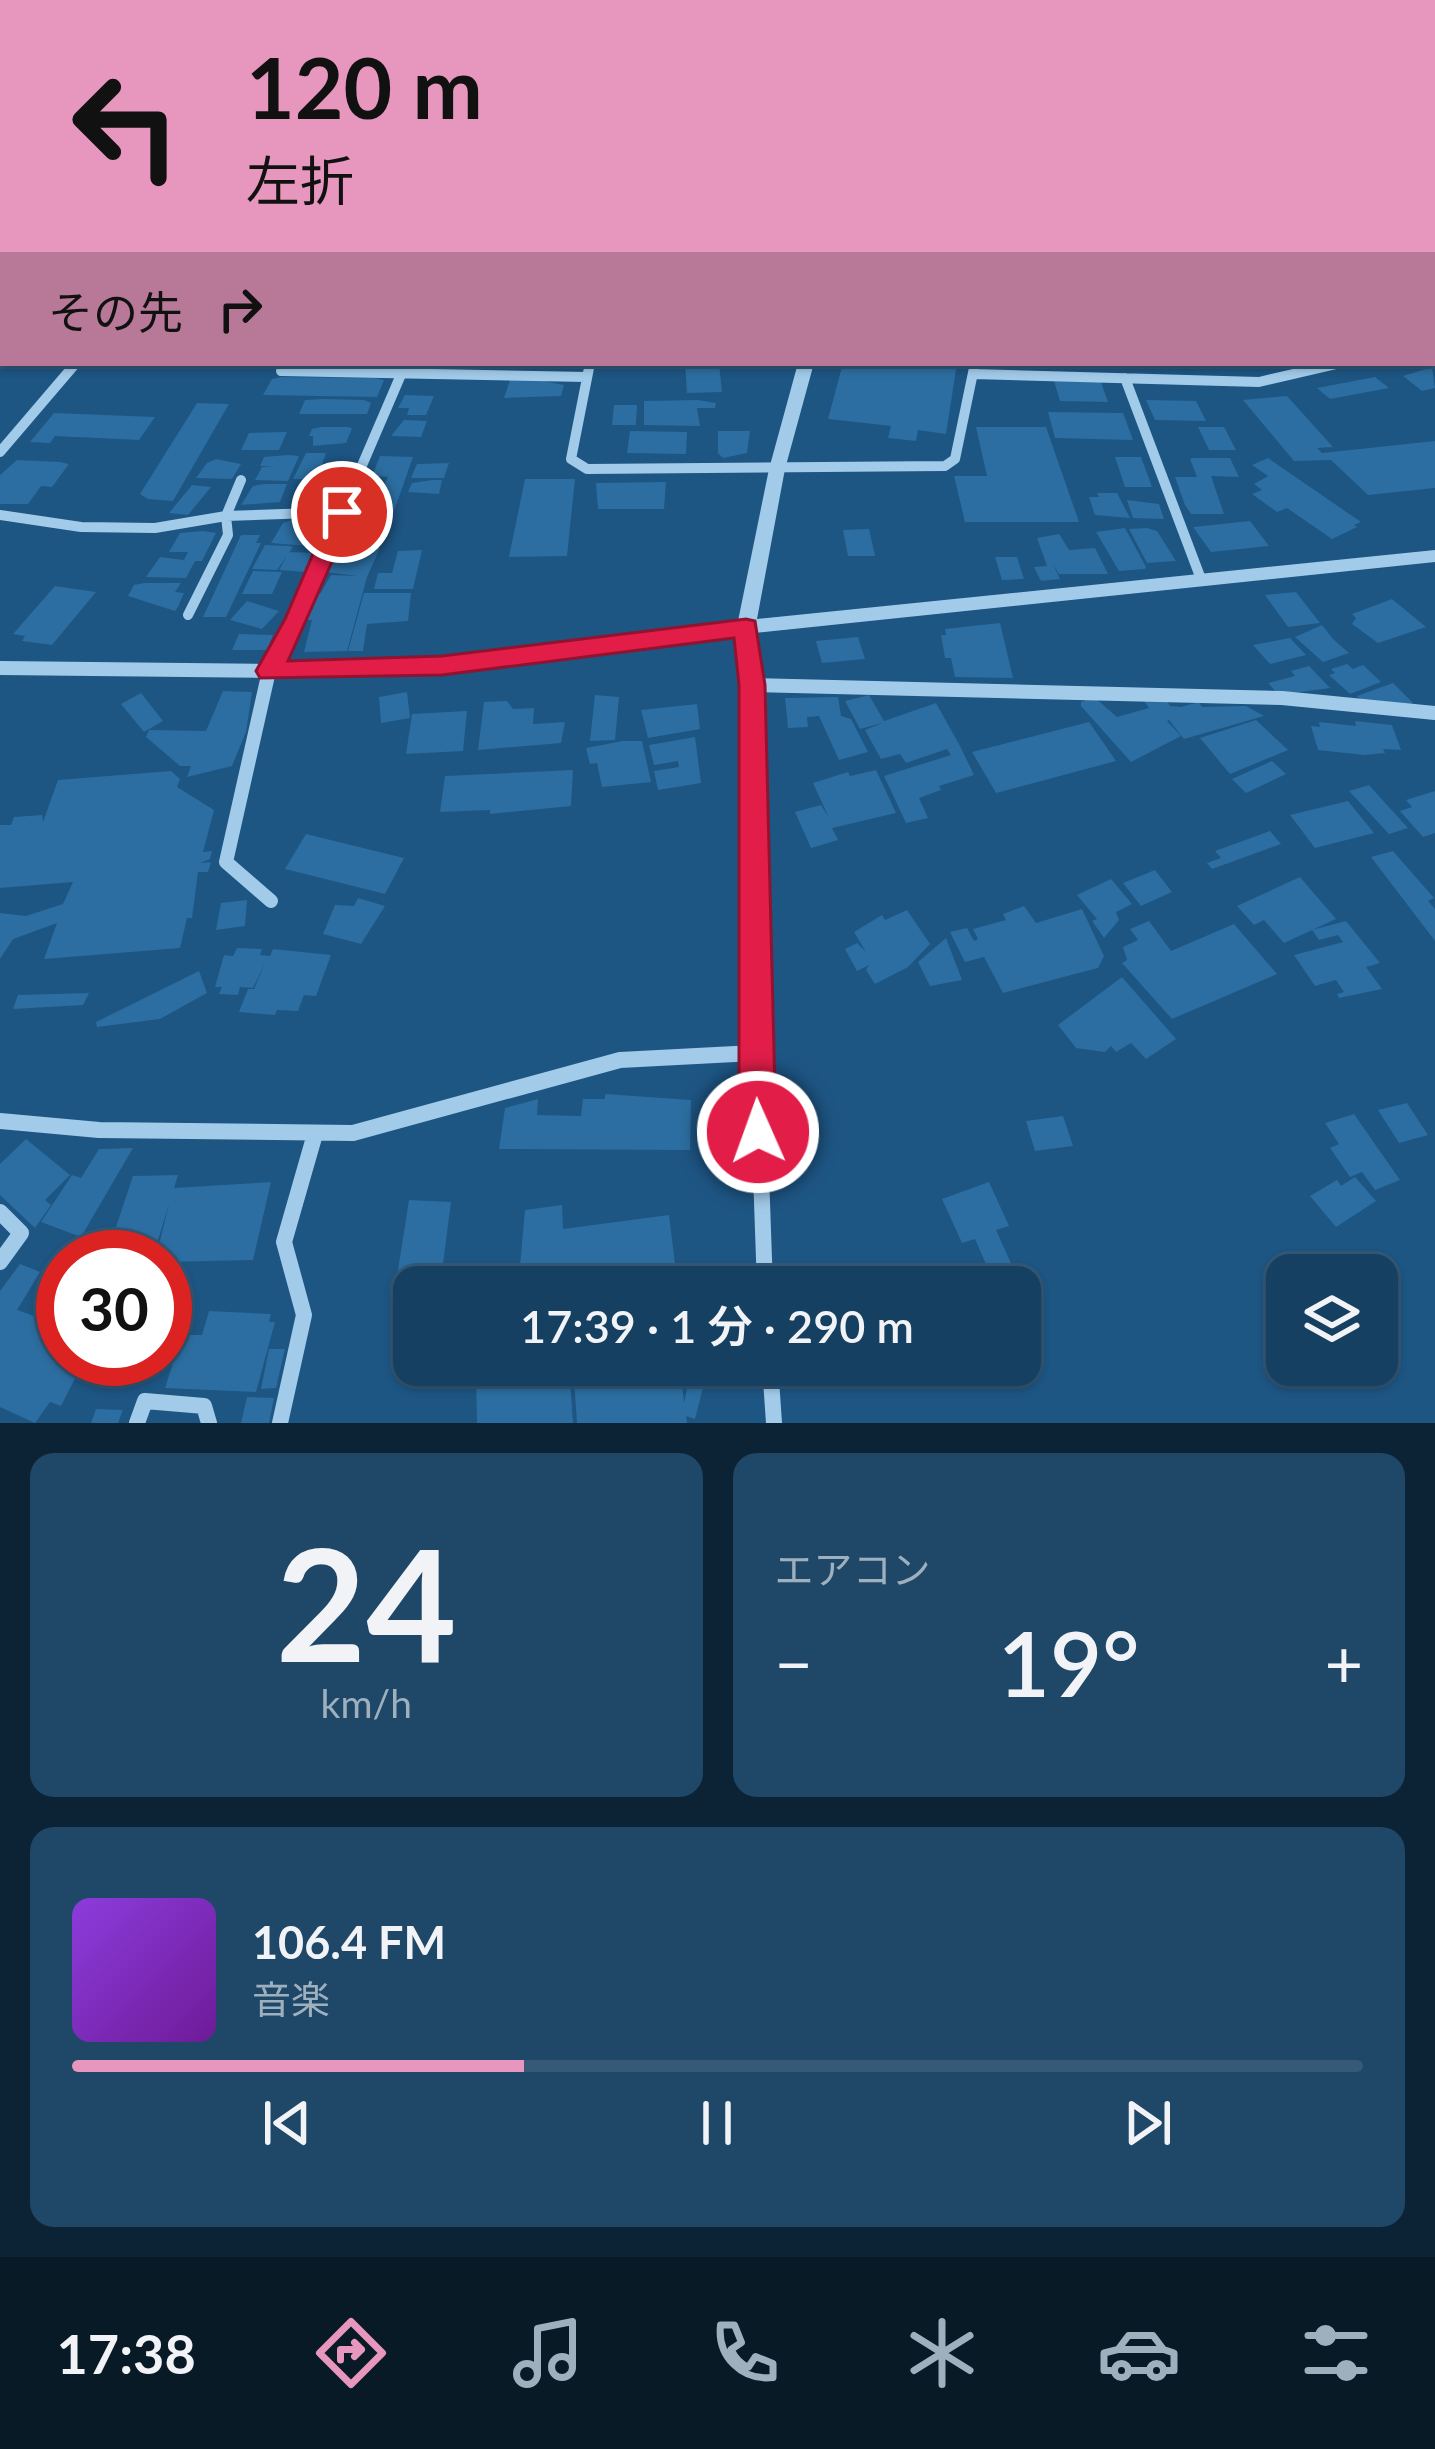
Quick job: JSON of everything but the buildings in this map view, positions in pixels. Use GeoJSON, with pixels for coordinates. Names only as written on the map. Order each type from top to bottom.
{"type":"FeatureCollection","features":[{"type":"Feature","properties":{"kind":"street"},"geometry":{"type":"LineString","coordinates":[[0,452],[73,366]]}},
{"type":"Feature","properties":{"kind":"street"},"geometry":{"type":"LineString","coordinates":[[589,366],[571,459],[586,469],[945,466],[955,458],[975,369],[1259,382],[1329,366]]}},
{"type":"Feature","properties":{"kind":"street"},"geometry":{"type":"LineString","coordinates":[[764,1266],[754,1053],[752,685],[746,628],[777,469],[805,366]]}},
{"type":"Feature","properties":{"kind":"street"},"geometry":{"type":"LineString","coordinates":[[281,371],[403,368],[587,377]]}},
{"type":"Feature","properties":{"kind":"street"},"geometry":{"type":"LineString","coordinates":[[271,901],[226,862],[269,671],[298,619],[403,368]]}},
{"type":"Feature","properties":{"kind":"street"},"geometry":{"type":"LineString","coordinates":[[1125,378],[1201,579]]}},
{"type":"Feature","properties":{"kind":"street"},"geometry":{"type":"LineString","coordinates":[[188,616],[228,535],[226,516],[241,480]]}},
{"type":"Feature","properties":{"kind":"street"},"geometry":{"type":"LineString","coordinates":[[0,515],[81,527],[155,528],[226,516],[342,512]]}},
{"type":"Feature","properties":{"kind":"street"},"geometry":{"type":"LineString","coordinates":[[0,668],[269,671],[442,666],[746,628],[1435,556]]}},
{"type":"Feature","properties":{"kind":"street"},"geometry":{"type":"LineString","coordinates":[[752,685],[1282,698],[1435,713]]}},
{"type":"Feature","properties":{"kind":"street"},"geometry":{"type":"LineString","coordinates":[[0,1121],[99,1130],[352,1132],[620,1060],[754,1053]]}},
{"type":"Feature","properties":{"kind":"street"},"geometry":{"type":"LineString","coordinates":[[280,1423],[304,1315],[284,1242],[315,1134]]}},
{"type":"Feature","properties":{"kind":"street"},"geometry":{"type":"LineString","coordinates":[[0,1212],[21,1233],[0,1262]]}},
{"type":"Feature","properties":{"kind":"street"},"geometry":{"type":"LineString","coordinates":[[771,1386],[774,1423]]}},
{"type":"Feature","properties":{"kind":"street"},"geometry":{"type":"LineString","coordinates":[[136,1423],[146,1400],[204,1406],[209,1423]]}},
{"type":"Feature","properties":{"kind":"route"},"geometry":{"type":"LineString","coordinates":[[342,512],[298,619],[269,671],[442,666],[746,628],[752,685],[758,1132]]}}]}
